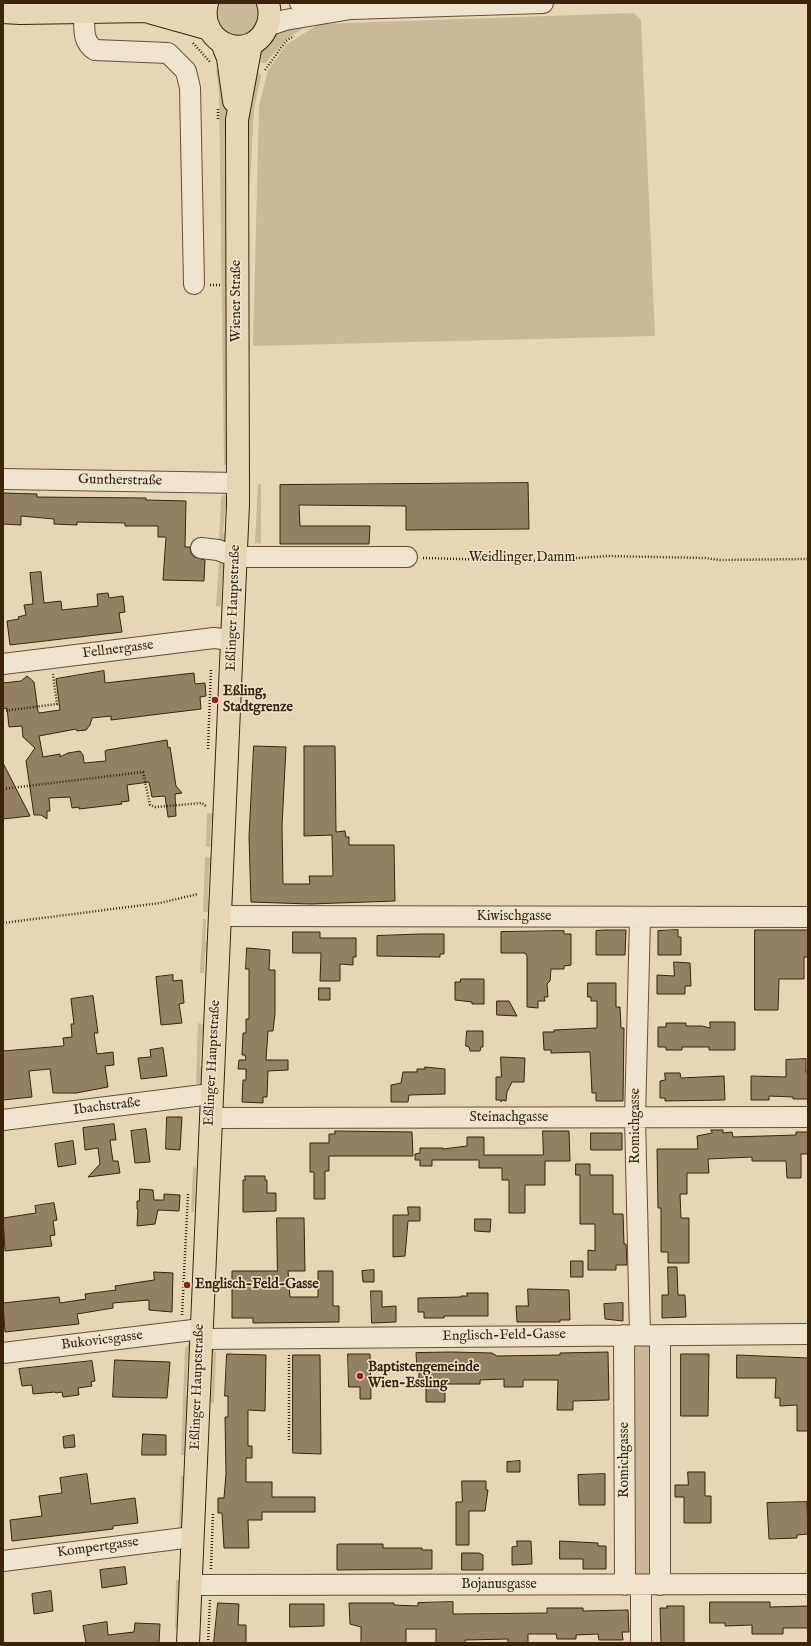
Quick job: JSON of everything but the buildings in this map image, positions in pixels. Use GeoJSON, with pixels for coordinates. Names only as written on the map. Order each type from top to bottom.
{"type":"FeatureCollection","features":[{"type":"Feature","properties":{"kind":"main road"},"geometry":{"type":"LineString","coordinates":[[3,10],[40,5],[75,13],[78,6],[148,11],[190,3]]}},
{"type":"Feature","properties":{"kind":"main road","name":"Wiener Straße"},"geometry":{"type":"LineString","coordinates":[[207,3],[205,16],[228,58],[237,120],[238,483]]}},
{"type":"Feature","properties":{"kind":"main road"},"geometry":{"type":"LineString","coordinates":[[148,11],[216,36],[235,46],[251,44],[260,37],[267,26],[269,19],[268,3]]}},
{"type":"Feature","properties":{"kind":"main road"},"geometry":{"type":"LineString","coordinates":[[3,10],[20,14],[40,5]]}},
{"type":"Feature","properties":{"kind":"main road","name":"Wiener Straße"},"geometry":{"type":"LineString","coordinates":[[237,120],[251,44]]}},
{"type":"Feature","properties":{"kind":"main road","name":"Eßlinger Hauptstraße"},"geometry":{"type":"LineString","coordinates":[[188,1643],[192,1537],[194,1329],[210,1118],[225,808],[238,483]]}},
{"type":"Feature","properties":{"kind":"street"},"geometry":{"type":"LineString","coordinates":[[300,3],[351,9]]}},
{"type":"Feature","properties":{"kind":"street"},"geometry":{"type":"LineString","coordinates":[[267,26],[285,20],[351,9],[543,3]]}},
{"type":"Feature","properties":{"kind":"street"},"geometry":{"type":"LineString","coordinates":[[78,6],[85,38],[87,43],[95,50],[168,53],[178,61],[186,71],[190,88],[194,284]]}},
{"type":"Feature","properties":{"kind":"street","name":"Guntherstraße"},"geometry":{"type":"LineString","coordinates":[[3,479],[238,483]]}},
{"type":"Feature","properties":{"kind":"street"},"geometry":{"type":"LineString","coordinates":[[202,548],[218,550],[236,557],[407,557]]}},
{"type":"Feature","properties":{"kind":"street","name":"Fellnergasse"},"geometry":{"type":"LineString","coordinates":[[3,664],[214,638],[232,640]]}},
{"type":"Feature","properties":{"kind":"street","name":"Kiwischgasse"},"geometry":{"type":"LineString","coordinates":[[220,916],[640,918],[808,917]]}},
{"type":"Feature","properties":{"kind":"street","name":"Romichgasse"},"geometry":{"type":"LineString","coordinates":[[640,918],[632,1335],[642,1585]]}},
{"type":"Feature","properties":{"kind":"street","name":"Ibachstraße"},"geometry":{"type":"LineString","coordinates":[[3,1120],[211,1094]]}},
{"type":"Feature","properties":{"kind":"street","name":"Steinachgasse"},"geometry":{"type":"LineString","coordinates":[[210,1118],[808,1117]]}},
{"type":"Feature","properties":{"kind":"street","name":"Englisch-Feld-Gasse"},"geometry":{"type":"LineString","coordinates":[[194,1329],[289,1338],[808,1334]]}},
{"type":"Feature","properties":{"kind":"street","name":"Bukovicsgasse"},"geometry":{"type":"LineString","coordinates":[[3,1353],[194,1329]]}},
{"type":"Feature","properties":{"kind":"street"},"geometry":{"type":"LineString","coordinates":[[641,1643],[642,1585],[660,1336]]}},
{"type":"Feature","properties":{"kind":"street","name":"Kompertgasse"},"geometry":{"type":"LineString","coordinates":[[3,1561],[192,1537]]}},
{"type":"Feature","properties":{"kind":"street","name":"Bojanusgasse"},"geometry":{"type":"LineString","coordinates":[[190,1585],[808,1584]]}},
{"type":"Feature","properties":{"kind":"path"},"geometry":{"type":"LineString","coordinates":[[264,76],[265,68],[275,54],[286,41],[297,34]]}},
{"type":"Feature","properties":{"kind":"path"},"geometry":{"type":"LineString","coordinates":[[191,41],[214,66]]}},
{"type":"Feature","properties":{"kind":"path","name":"Weidlinger Damm"},"geometry":{"type":"LineString","coordinates":[[407,557],[532,561],[608,556],[705,558],[720,560],[808,559]]}},
{"type":"Feature","properties":{"kind":"path"},"geometry":{"type":"LineString","coordinates":[[3,711],[57,704],[51,658]]}},
{"type":"Feature","properties":{"kind":"path"},"geometry":{"type":"LineString","coordinates":[[3,789],[143,772],[150,805],[155,807],[202,803],[206,807],[225,808]]}},
{"type":"Feature","properties":{"kind":"path"},"geometry":{"type":"LineString","coordinates":[[3,923],[160,903],[198,894]]}},
{"type":"Feature","properties":{"kind":"path"},"geometry":{"type":"LineString","coordinates":[[188,1193],[194,1329]]}},
{"type":"Feature","properties":{"kind":"path"},"geometry":{"type":"LineString","coordinates":[[289,1338],[289,1440]]}},
{"type":"Feature","properties":{"kind":"path"},"geometry":{"type":"LineString","coordinates":[[208,1643],[210,1592]]}},
{"type":"Feature","properties":{"kind":"shaded area"},"geometry":{"type":"Polygon","coordinates":[[[214,3],[260,3],[259,24],[245,37],[221,32],[214,3]]]}},
{"type":"Feature","properties":{"kind":"shaded area"},"geometry":{"type":"Polygon","coordinates":[[[634,13],[641,20],[655,336],[253,346],[259,106],[268,70],[287,44],[319,24],[634,13]]]}},
{"type":"Feature","properties":{"kind":"shaded area"},"geometry":{"type":"Polygon","coordinates":[[[297,23],[309,25],[285,40],[266,63],[253,63],[261,48],[270,38],[297,23]]]}},
{"type":"Feature","properties":{"kind":"shaded area"},"geometry":{"type":"Polygon","coordinates":[[[221,67],[227,97],[227,462],[224,466],[219,91],[216,70],[221,67]]]}},
{"type":"Feature","properties":{"kind":"shaded area"},"geometry":{"type":"Polygon","coordinates":[[[252,69],[258,70],[261,76],[254,109],[249,200],[248,461],[246,445],[245,150],[246,90],[252,69]]]}},
{"type":"Feature","properties":{"kind":"shaded area"},"geometry":{"type":"Polygon","coordinates":[[[258,484],[261,484],[261,544],[255,543],[258,484]]]}},
{"type":"Feature","properties":{"kind":"shaded area"},"geometry":{"type":"Polygon","coordinates":[[[224,494],[229,500],[229,508],[225,508],[223,533],[228,534],[228,543],[219,543],[221,498],[224,494]]]}},
{"type":"Feature","properties":{"kind":"shaded area"},"geometry":{"type":"Polygon","coordinates":[[[219,560],[223,560],[223,570],[227,571],[227,581],[222,581],[221,606],[216,606],[219,560]]]}},
{"type":"Feature","properties":{"kind":"shaded area"},"geometry":{"type":"Polygon","coordinates":[[[207,813],[216,814],[216,823],[211,823],[210,847],[206,847],[207,813]]]}},
{"type":"Feature","properties":{"kind":"shaded area"},"geometry":{"type":"Polygon","coordinates":[[[205,857],[214,858],[213,868],[209,868],[208,902],[212,902],[212,912],[203,912],[205,857]]]}},
{"type":"Feature","properties":{"kind":"shaded area"},"geometry":{"type":"Polygon","coordinates":[[[203,919],[206,919],[205,942],[210,942],[209,952],[205,951],[204,973],[200,973],[203,919]]]}},
{"type":"Feature","properties":{"kind":"shaded area"},"geometry":{"type":"Polygon","coordinates":[[[198,1023],[207,1025],[206,1035],[202,1035],[200,1066],[205,1067],[203,1082],[199,1087],[196,1082],[198,1023]]]}},
{"type":"Feature","properties":{"kind":"shaded area"},"geometry":{"type":"Polygon","coordinates":[[[193,1167],[196,1168],[195,1193],[200,1194],[199,1201],[195,1201],[194,1212],[191,1212],[193,1167]]]}},
{"type":"Feature","properties":{"kind":"shaded area"},"geometry":{"type":"Polygon","coordinates":[[[654,1342],[654,1568],[644,1577],[636,1578],[631,1565],[632,1345],[654,1342]]]}},
{"type":"Feature","properties":{"kind":"shaded area"},"geometry":{"type":"Polygon","coordinates":[[[189,1343],[193,1361],[188,1361],[186,1396],[191,1397],[191,1407],[186,1407],[185,1438],[189,1439],[189,1448],[185,1449],[185,1455],[181,1455],[185,1348],[189,1343]]]}},
{"type":"Feature","properties":{"kind":"shaded area"},"geometry":{"type":"Polygon","coordinates":[[[213,1348],[216,1353],[214,1403],[206,1401],[207,1390],[211,1391],[212,1363],[208,1363],[213,1348]]]}},
{"type":"Feature","properties":{"kind":"shaded area"},"geometry":{"type":"Polygon","coordinates":[[[181,1476],[184,1476],[184,1479],[188,1480],[187,1490],[183,1490],[182,1521],[187,1521],[182,1532],[179,1526],[181,1476]]]}},
{"type":"Feature","properties":{"kind":"shaded area"},"geometry":{"type":"Polygon","coordinates":[[[176,1580],[180,1580],[178,1628],[175,1628],[176,1580]]]}},
{"type":"Feature","properties":{"kind":"place","name":"Eßling, Stadtgrenze"},"geometry":{"type":"Point","coordinates":[215,700]}},
{"type":"Feature","properties":{"kind":"place","name":"Englisch-Feld-Gasse"},"geometry":{"type":"Point","coordinates":[187,1285]}},
{"type":"Feature","properties":{"kind":"place","name":"Baptistengemeinde Wien-Essling"},"geometry":{"type":"Point","coordinates":[360,1376]}}]}
